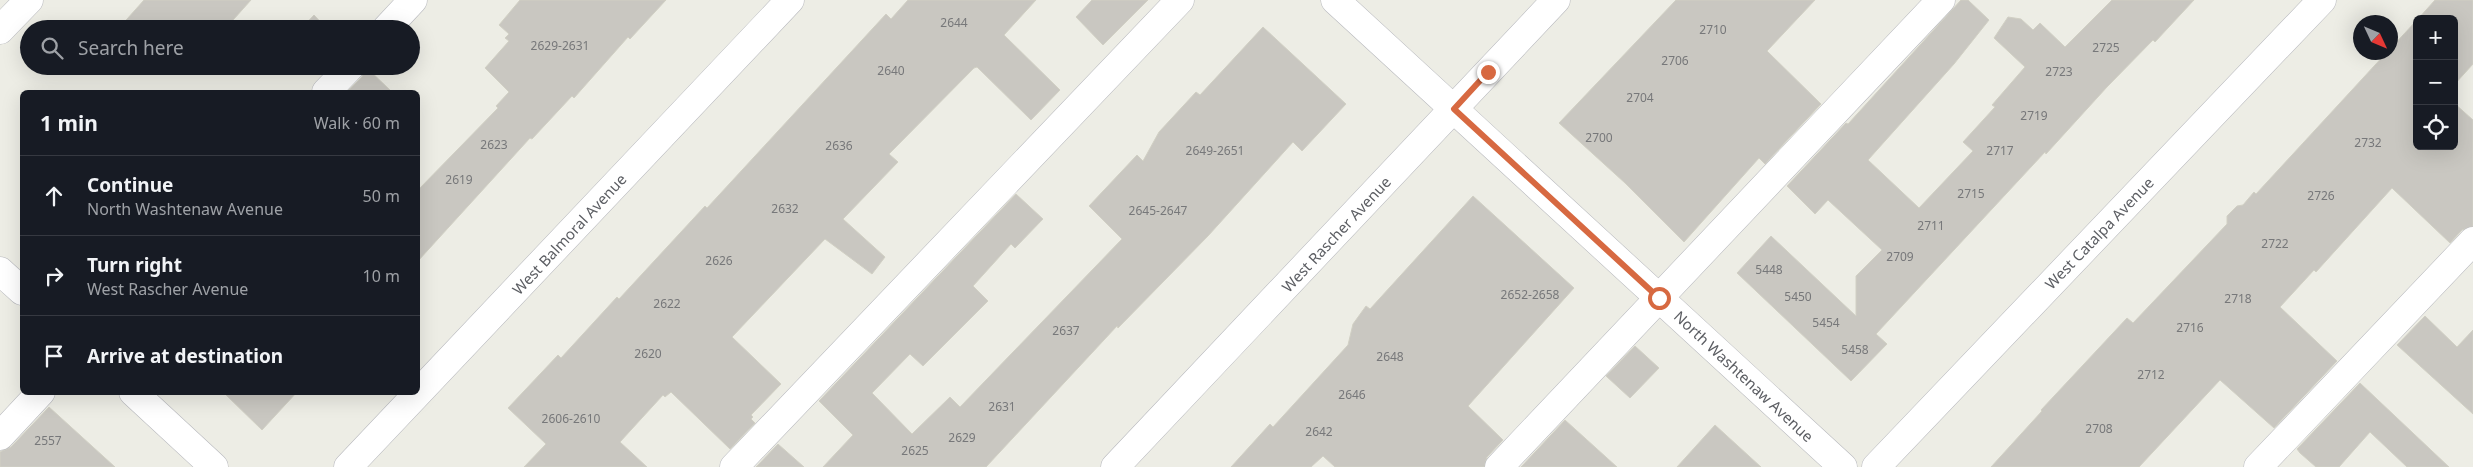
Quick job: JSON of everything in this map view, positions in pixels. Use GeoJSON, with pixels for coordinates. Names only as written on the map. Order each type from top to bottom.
{"type":"FeatureCollection","features":[{"type":"Feature","properties":{"kind":"street"},"geometry":{"type":"LineString","coordinates":[[0,30],[29,0]]}},
{"type":"Feature","properties":{"kind":"street"},"geometry":{"type":"LineString","coordinates":[[395,20],[414,0]]}},
{"type":"Feature","properties":{"kind":"street","name":"West Balmoral Avenue"},"geometry":{"type":"LineString","coordinates":[[420,391],[790,0]]}},
{"type":"Feature","properties":{"kind":"street"},"geometry":{"type":"LineString","coordinates":[[734,467],[1180,0]]}},
{"type":"Feature","properties":{"kind":"street","name":"North Washtenaw Avenue"},"geometry":{"type":"LineString","coordinates":[[1335,0],[1843,467]]}},
{"type":"Feature","properties":{"kind":"street","name":"West Rascher Avenue"},"geometry":{"type":"LineString","coordinates":[[1115,467],[1556,0]]}},
{"type":"Feature","properties":{"kind":"street"},"geometry":{"type":"LineString","coordinates":[[1499,467],[1941,0]]}},
{"type":"Feature","properties":{"kind":"street","name":"West Catalpa Avenue"},"geometry":{"type":"LineString","coordinates":[[1876,467],[2322,0]]}},
{"type":"Feature","properties":{"kind":"street"},"geometry":{"type":"LineString","coordinates":[[328,90],[342,75]]}},
{"type":"Feature","properties":{"kind":"street"},"geometry":{"type":"LineString","coordinates":[[2258,467],[2473,241]]}},
{"type":"Feature","properties":{"kind":"street"},"geometry":{"type":"LineString","coordinates":[[0,271],[20,289]]}},
{"type":"Feature","properties":{"kind":"street"},"geometry":{"type":"LineString","coordinates":[[0,436],[38,395]]}},
{"type":"Feature","properties":{"kind":"street"},"geometry":{"type":"LineString","coordinates":[[136,395],[214,467]]}},
{"type":"Feature","properties":{"kind":"street","name":"West Balmoral Avenue"},"geometry":{"type":"LineString","coordinates":[[348,467],[416,395]]}},
{"type":"Feature","properties":{"kind":"building"},"geometry":{"type":"Polygon","coordinates":[[[144,0],[251,0],[233,20],[126,20],[144,0]]]}},
{"type":"Feature","properties":{"kind":"building"},"geometry":{"type":"Polygon","coordinates":[[[520,0],[666,0],[630,39],[628,37],[574,98],[572,96],[532,139],[530,138],[420,259],[420,188],[498,108],[496,106],[509,92],[485,68],[509,41],[505,38],[509,34],[499,25],[520,0]]]}},
{"type":"Feature","properties":{"kind":"building"},"geometry":{"type":"Polygon","coordinates":[[[908,0],[1036,0],[1004,35],[1060,90],[1031,120],[977,67],[974,68],[889,154],[898,162],[843,219],[885,257],[872,274],[825,239],[732,337],[781,384],[751,415],[753,417],[751,419],[755,423],[730,449],[671,392],[665,397],[663,395],[620,442],[647,467],[524,467],[546,444],[508,408],[558,355],[561,358],[617,297],[619,299],[705,206],[707,208],[886,14],[891,19],[908,0]]]}},
{"type":"Feature","properties":{"kind":"building"},"geometry":{"type":"Polygon","coordinates":[[[1092,0],[1148,0],[1103,45],[1076,17],[1092,0]]]}},
{"type":"Feature","properties":{"kind":"building"},"geometry":{"type":"Polygon","coordinates":[[[1676,0],[1815,0],[1767,51],[1821,104],[1765,164],[1759,158],[1684,242],[1625,183],[1559,123],[1676,0]]]}},
{"type":"Feature","properties":{"kind":"building"},"geometry":{"type":"Polygon","coordinates":[[[1961,0],[1968,0],[1989,20],[1954,64],[1868,160],[1919,208],[1973,151],[1963,142],[1995,107],[1992,105],[2025,67],[1994,38],[2008,17],[2021,19],[2033,30],[2040,23],[2065,47],[2112,0],[2194,0],[2155,42],[2153,40],[2107,87],[2046,154],[2045,152],[1876,334],[1887,344],[1851,381],[1737,273],[1771,236],[1856,316],[1856,276],[1882,250],[1828,200],[1815,214],[1787,186],[1846,123],[1848,124],[1961,0]]]}},
{"type":"Feature","properties":{"kind":"building"},"geometry":{"type":"Polygon","coordinates":[[[2435,0],[2473,0],[2473,64],[2458,81],[2458,15],[2422,15],[2435,0]]]}},
{"type":"Feature","properties":{"kind":"building"},"geometry":{"type":"Polygon","coordinates":[[[314,15],[319,20],[309,20],[314,15]]]}},
{"type":"Feature","properties":{"kind":"building"},"geometry":{"type":"Polygon","coordinates":[[[2413,24],[2413,150],[2458,150],[2458,107],[2473,120],[2473,226],[2462,230],[2450,243],[2392,188],[2316,272],[2314,270],[2280,307],[2337,361],[2274,428],[2220,380],[2139,467],[1991,467],[2127,318],[2133,323],[2227,224],[2227,216],[2237,206],[2243,205],[2254,192],[2256,194],[2380,60],[2398,60],[2398,40],[2413,24]]]}},
{"type":"Feature","properties":{"kind":"building"},"geometry":{"type":"Polygon","coordinates":[[[1263,27],[1346,104],[1302,151],[1293,142],[1208,236],[1118,328],[1117,326],[986,467],[823,467],[853,435],[819,401],[1016,194],[1043,219],[1015,248],[1011,244],[973,286],[988,301],[923,366],[910,354],[872,393],[912,434],[950,397],[960,407],[1122,239],[1089,206],[1137,155],[1143,161],[1159,132],[1196,92],[1200,95],[1263,27]]]}},
{"type":"Feature","properties":{"kind":"building"},"geometry":{"type":"Polygon","coordinates":[[[363,75],[374,75],[390,90],[349,90],[363,75]]]}},
{"type":"Feature","properties":{"kind":"building"},"geometry":{"type":"Polygon","coordinates":[[[1473,196],[1574,288],[1468,406],[1503,440],[1487,457],[1484,467],[1335,467],[1323,456],[1311,467],[1231,467],[1270,424],[1273,427],[1348,345],[1353,324],[1366,306],[1370,309],[1473,196]]]}},
{"type":"Feature","properties":{"kind":"building"},"geometry":{"type":"Polygon","coordinates":[[[2425,316],[2457,347],[2473,330],[2473,414],[2397,345],[2425,316]]]}},
{"type":"Feature","properties":{"kind":"building"},"geometry":{"type":"Polygon","coordinates":[[[1635,346],[1659,368],[1630,398],[1606,376],[1635,346]]]}},
{"type":"Feature","properties":{"kind":"building"},"geometry":{"type":"Polygon","coordinates":[[[2360,383],[2449,467],[2407,467],[2370,432],[2339,467],[2316,467],[2300,453],[2297,449],[2360,383]]]}},
{"type":"Feature","properties":{"kind":"building"},"geometry":{"type":"Polygon","coordinates":[[[226,395],[294,395],[262,430],[226,395]]]}},
{"type":"Feature","properties":{"kind":"building"},"geometry":{"type":"Polygon","coordinates":[[[49,407],[115,467],[0,467],[0,452],[11,447],[49,407]]]}},
{"type":"Feature","properties":{"kind":"building"},"geometry":{"type":"Polygon","coordinates":[[[1565,420],[1617,467],[1521,467],[1565,420]]]}},
{"type":"Feature","properties":{"kind":"building"},"geometry":{"type":"Polygon","coordinates":[[[1715,425],[1761,467],[1677,467],[1715,425]]]}},
{"type":"Feature","properties":{"kind":"building"},"geometry":{"type":"Polygon","coordinates":[[[778,444],[804,467],[756,467],[778,444]]]}},
{"type":"Feature","properties":{"kind":"route"},"geometry":{"type":"LineString","coordinates":[[1488,72],[1454,109],[1659,298]]}}]}
